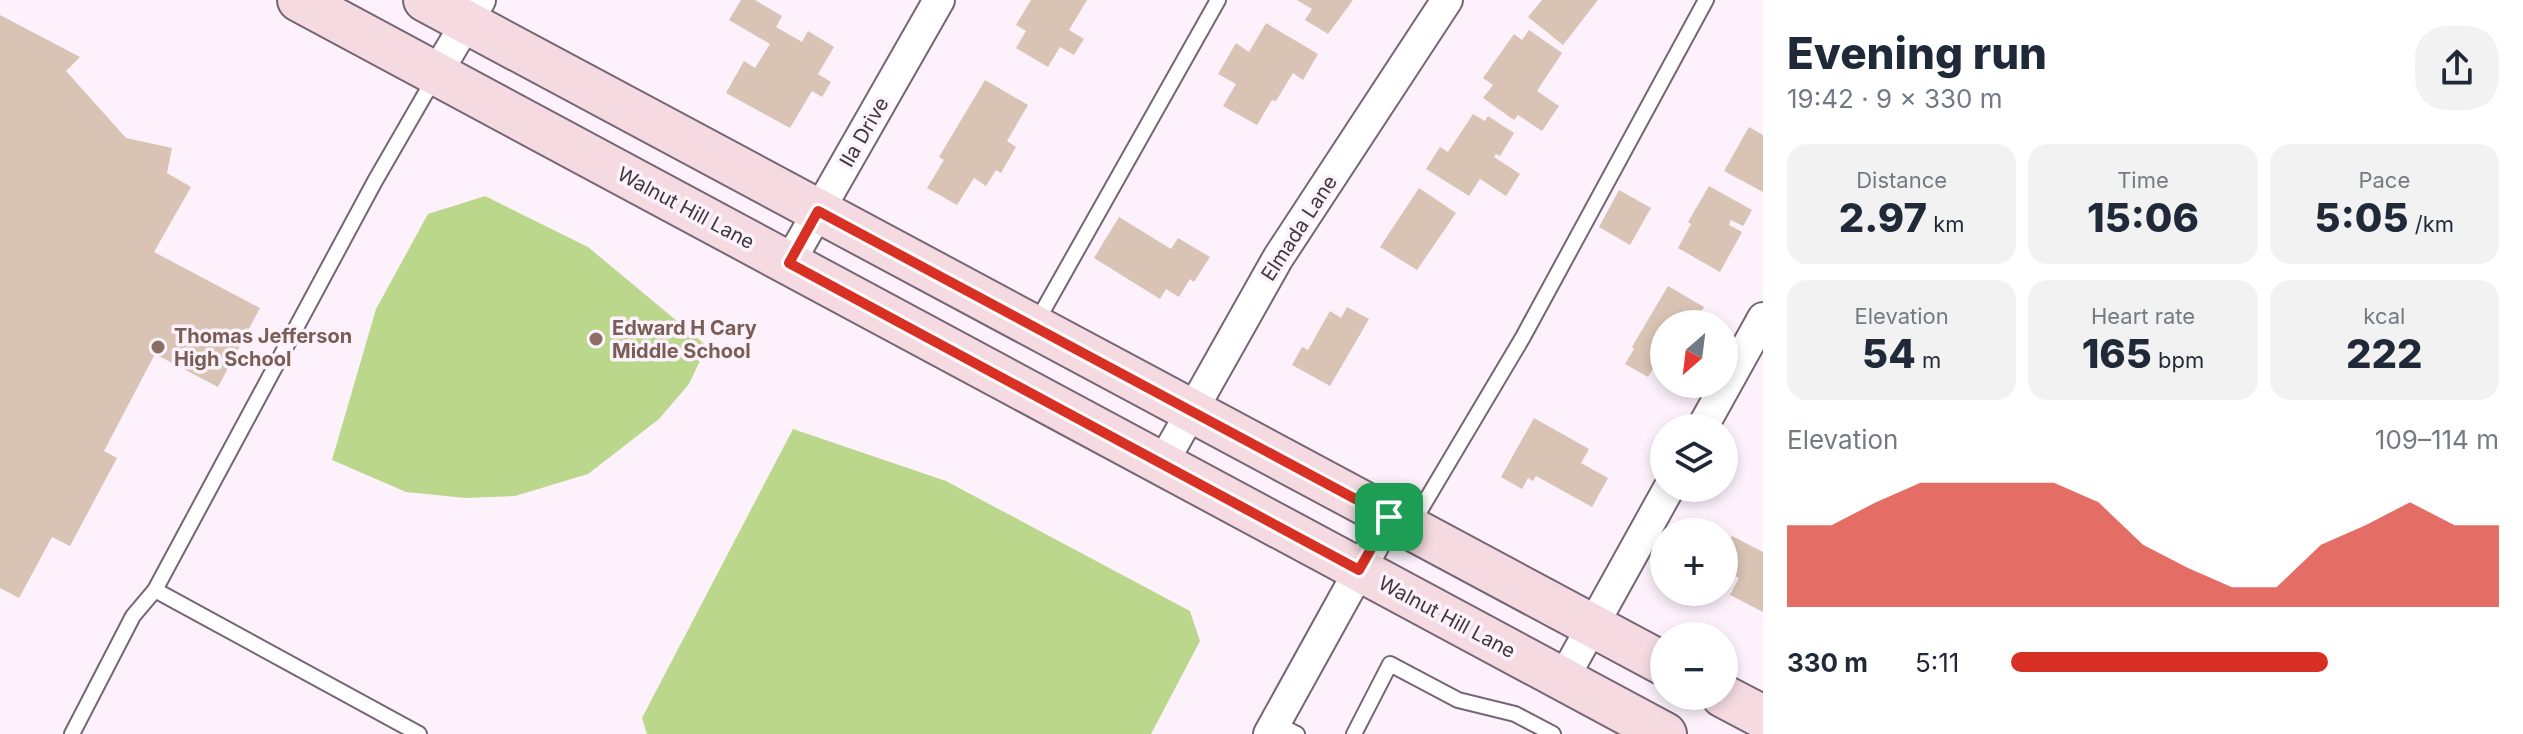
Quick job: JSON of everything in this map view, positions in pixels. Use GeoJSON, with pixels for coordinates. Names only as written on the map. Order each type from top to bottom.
{"type":"FeatureCollection","features":[{"type":"Feature","properties":{"kind":"main road","name":"Walnut Hill Lane"},"geometry":{"type":"LineString","coordinates":[[299,0],[1665,734]]}},
{"type":"Feature","properties":{"kind":"main road"},"geometry":{"type":"LineString","coordinates":[[425,0],[474,12],[818,211],[1650,657]]}},
{"type":"Feature","properties":{"kind":"main road"},"geometry":{"type":"LineString","coordinates":[[1738,704],[1763,717]]}},
{"type":"Feature","properties":{"kind":"street","name":"Ila Drive"},"geometry":{"type":"LineString","coordinates":[[789,263],[939,0]]}},
{"type":"Feature","properties":{"kind":"street","name":"Elmada Lane"},"geometry":{"type":"LineString","coordinates":[[1162,464],[1278,258],[1447,0]]}},
{"type":"Feature","properties":{"kind":"street"},"geometry":{"type":"LineString","coordinates":[[436,74],[474,12]]}},
{"type":"Feature","properties":{"kind":"street"},"geometry":{"type":"LineString","coordinates":[[1710,414],[1763,318]]}},
{"type":"Feature","properties":{"kind":"street"},"geometry":{"type":"LineString","coordinates":[[1563,679],[1661,502]]}},
{"type":"Feature","properties":{"kind":"street"},"geometry":{"type":"LineString","coordinates":[[1280,730],[1359,570],[1399,522]]}},
{"type":"Feature","properties":{"kind":"lane"},"geometry":{"type":"LineString","coordinates":[[1034,327],[1218,0]]}},
{"type":"Feature","properties":{"kind":"lane"},"geometry":{"type":"LineString","coordinates":[[1399,522],[1523,337],[1706,0]]}},
{"type":"Feature","properties":{"kind":"lane"},"geometry":{"type":"LineString","coordinates":[[72,734],[133,616],[155,590],[436,74]]}},
{"type":"Feature","properties":{"kind":"lane"},"geometry":{"type":"LineString","coordinates":[[155,590],[419,734]]}},
{"type":"Feature","properties":{"kind":"lane"},"geometry":{"type":"LineString","coordinates":[[1354,734],[1390,664],[1458,700],[1515,714],[1553,734]]}},
{"type":"Feature","properties":{"kind":"green space"},"geometry":{"type":"Polygon","coordinates":[[[485,196],[588,247],[707,346],[689,384],[659,419],[588,474],[515,496],[466,498],[406,492],[332,460],[376,309],[428,214],[485,196]]]}},
{"type":"Feature","properties":{"kind":"green space"},"geometry":{"type":"Polygon","coordinates":[[[793,429],[946,481],[1190,611],[1200,641],[1151,734],[647,734],[642,718],[793,429]]]}},
{"type":"Feature","properties":{"kind":"building"},"geometry":{"type":"Polygon","coordinates":[[[741,0],[755,0],[782,16],[776,27],[802,42],[808,31],[834,47],[818,74],[831,82],[822,97],[812,91],[790,128],[726,93],[744,61],[755,68],[770,44],[729,20],[741,0]]]}},
{"type":"Feature","properties":{"kind":"building"},"geometry":{"type":"Polygon","coordinates":[[[1031,0],[1087,0],[1069,30],[1084,39],[1074,55],[1060,47],[1048,67],[1016,48],[1026,31],[1016,25],[1031,0]]]}},
{"type":"Feature","properties":{"kind":"building"},"geometry":{"type":"Polygon","coordinates":[[[1297,0],[1353,0],[1328,34],[1305,20],[1312,9],[1297,0]]]}},
{"type":"Feature","properties":{"kind":"building"},"geometry":{"type":"Polygon","coordinates":[[[1542,0],[1598,0],[1563,45],[1528,17],[1542,0]]]}},
{"type":"Feature","properties":{"kind":"building"},"geometry":{"type":"Polygon","coordinates":[[[0,15],[80,57],[66,71],[126,138],[172,148],[167,173],[191,187],[154,252],[260,308],[218,387],[155,354],[104,451],[117,458],[70,546],[52,537],[19,598],[0,588],[0,15]]]}},
{"type":"Feature","properties":{"kind":"building"},"geometry":{"type":"Polygon","coordinates":[[[1266,23],[1318,54],[1303,80],[1293,73],[1257,125],[1223,106],[1236,84],[1218,74],[1236,43],[1249,52],[1266,23]]]}},
{"type":"Feature","properties":{"kind":"building"},"geometry":{"type":"Polygon","coordinates":[[[1529,30],[1562,53],[1537,91],[1559,106],[1542,131],[1518,115],[1514,120],[1483,98],[1493,85],[1483,78],[1514,34],[1522,40],[1529,30]]]}},
{"type":"Feature","properties":{"kind":"building"},"geometry":{"type":"Polygon","coordinates":[[[985,80],[1028,105],[1007,141],[1016,147],[1001,173],[996,170],[986,186],[974,178],[957,205],[927,188],[944,160],[939,157],[985,80]]]}},
{"type":"Feature","properties":{"kind":"building"},"geometry":{"type":"Polygon","coordinates":[[[1473,114],[1485,121],[1488,116],[1514,133],[1500,156],[1496,154],[1494,157],[1520,174],[1506,196],[1480,179],[1469,196],[1426,169],[1440,147],[1448,152],[1473,114]]]}},
{"type":"Feature","properties":{"kind":"building"},"geometry":{"type":"Polygon","coordinates":[[[1749,127],[1763,135],[1763,192],[1724,171],[1749,127]]]}},
{"type":"Feature","properties":{"kind":"building"},"geometry":{"type":"Polygon","coordinates":[[[1709,186],[1752,210],[1743,226],[1731,220],[1729,225],[1742,232],[1720,272],[1678,248],[1691,224],[1688,222],[1709,186]]]}},
{"type":"Feature","properties":{"kind":"building"},"geometry":{"type":"Polygon","coordinates":[[[1419,188],[1456,213],[1417,270],[1380,247],[1419,188]]]}},
{"type":"Feature","properties":{"kind":"building"},"geometry":{"type":"Polygon","coordinates":[[[1619,190],[1651,208],[1630,245],[1599,227],[1619,190]]]}},
{"type":"Feature","properties":{"kind":"building"},"geometry":{"type":"Polygon","coordinates":[[[1119,217],[1171,249],[1178,238],[1210,257],[1194,282],[1190,279],[1179,297],[1166,289],[1160,299],[1094,258],[1119,217]]]}},
{"type":"Feature","properties":{"kind":"building"},"geometry":{"type":"Polygon","coordinates":[[[1668,286],[1704,307],[1702,310],[1654,310],[1668,286]]]}},
{"type":"Feature","properties":{"kind":"building"},"geometry":{"type":"Polygon","coordinates":[[[1347,307],[1369,319],[1330,386],[1292,365],[1302,347],[1308,350],[1330,311],[1341,318],[1347,307]]]}},
{"type":"Feature","properties":{"kind":"building"},"geometry":{"type":"Polygon","coordinates":[[[1650,316],[1648,377],[1625,364],[1634,349],[1632,347],[1650,316]]]}},
{"type":"Feature","properties":{"kind":"building"},"geometry":{"type":"Polygon","coordinates":[[[1534,418],[1589,449],[1581,463],[1608,478],[1592,507],[1536,476],[1533,481],[1528,478],[1522,489],[1501,477],[1534,418]]]}},
{"type":"Feature","properties":{"kind":"building"},"geometry":{"type":"Polygon","coordinates":[[[1738,539],[1763,552],[1763,612],[1738,599],[1738,539]]]}},
{"type":"Feature","properties":{"kind":"place","name":"Edward H Cary Middle School"},"geometry":{"type":"Point","coordinates":[596,339]}},
{"type":"Feature","properties":{"kind":"place","name":"Thomas Jefferson High School"},"geometry":{"type":"Point","coordinates":[158,347]}},
{"type":"Feature","properties":{"kind":"route"},"geometry":{"type":"LineString","coordinates":[[818,211],[1389,517],[1359,570],[789,263],[818,211]]}}]}
